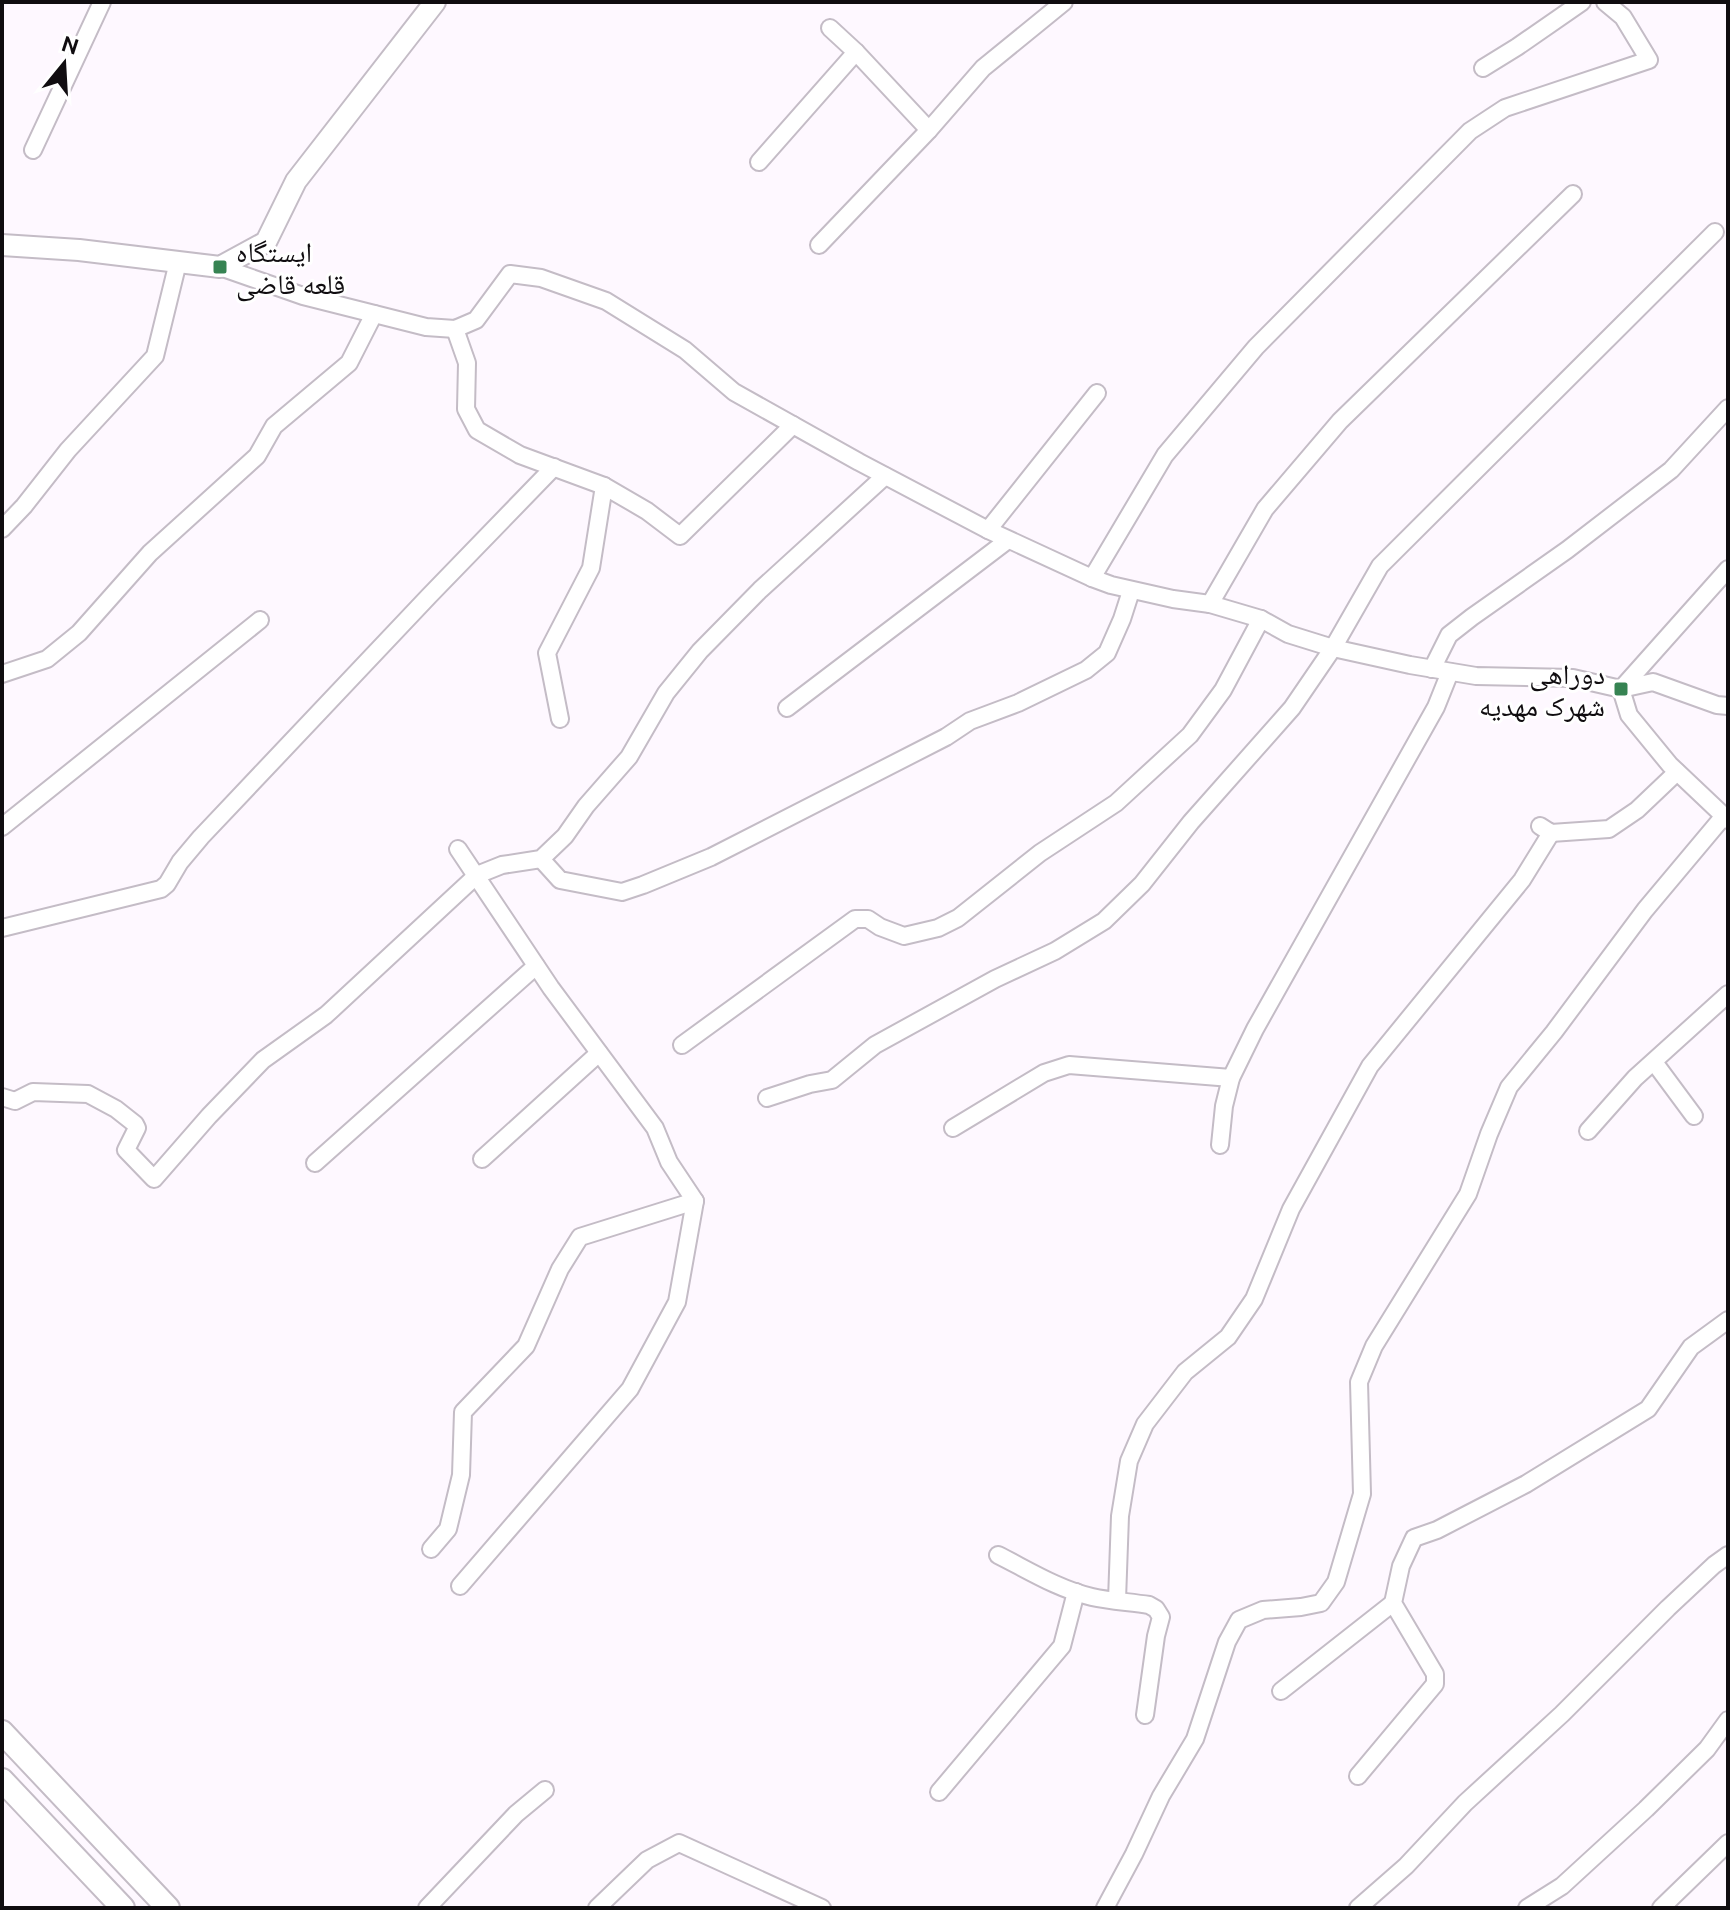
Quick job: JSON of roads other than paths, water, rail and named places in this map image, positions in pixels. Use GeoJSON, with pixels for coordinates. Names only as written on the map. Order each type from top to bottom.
{"type":"FeatureCollection","features":[{"type":"Feature","properties":{"kind":"main road"},"geometry":{"type":"LineString","coordinates":[[2,1732],[168,1908]]}},
{"type":"Feature","properties":{"kind":"main road"},"geometry":{"type":"LineString","coordinates":[[2,1780],[123,1908]]}},
{"type":"Feature","properties":{"kind":"street"},"geometry":{"type":"LineString","coordinates":[[33,150],[102,2]]}},
{"type":"Feature","properties":{"kind":"street"},"geometry":{"type":"LineString","coordinates":[[220,267],[266,242],[296,181],[435,2]]}},
{"type":"Feature","properties":{"kind":"street"},"geometry":{"type":"LineString","coordinates":[[819,245],[929,130],[983,68],[1064,2]]}},
{"type":"Feature","properties":{"kind":"street"},"geometry":{"type":"LineString","coordinates":[[1483,68],[1582,2]]}},
{"type":"Feature","properties":{"kind":"street"},"geometry":{"type":"LineString","coordinates":[[1092,578],[1165,455],[1256,347],[1470,131],[1505,108],[1649,60],[1623,17],[1605,2]]}},
{"type":"Feature","properties":{"kind":"street"},"geometry":{"type":"LineString","coordinates":[[830,28],[929,130]]}},
{"type":"Feature","properties":{"kind":"street"},"geometry":{"type":"LineString","coordinates":[[759,162],[856,52]]}},
{"type":"Feature","properties":{"kind":"street"},"geometry":{"type":"LineString","coordinates":[[1210,604],[1265,509],[1340,421],[1573,194]]}},
{"type":"Feature","properties":{"kind":"street"},"geometry":{"type":"LineString","coordinates":[[767,1098],[832,1080],[875,1045],[995,979],[1055,951],[1104,921],[1142,884],[1191,822],[1292,708],[1333,648],[1380,566],[1715,232]]}},
{"type":"Feature","properties":{"kind":"street"},"geometry":{"type":"LineString","coordinates":[[2,245],[79,250],[220,267],[303,296],[426,327],[455,329],[476,320],[510,274],[541,278],[606,301],[685,350],[734,392],[988,530],[1092,578],[1131,591],[1210,604],[1261,619],[1288,634],[1333,648],[1432,669],[1476,676],[1573,678],[1621,689],[1653,682],[1717,705],[1728,706]]}},
{"type":"Feature","properties":{"kind":"street"},"geometry":{"type":"LineString","coordinates":[[2,529],[68,450],[155,356],[178,262]]}},
{"type":"Feature","properties":{"kind":"street"},"geometry":{"type":"LineString","coordinates":[[2,674],[47,659],[79,633],[150,553],[257,456],[274,426],[349,363],[374,314]]}},
{"type":"Feature","properties":{"kind":"street"},"geometry":{"type":"LineString","coordinates":[[455,329],[467,363],[466,409],[477,430],[520,455],[604,486],[647,511],[680,536],[793,425]]}},
{"type":"Feature","properties":{"kind":"street"},"geometry":{"type":"LineString","coordinates":[[988,530],[1097,393]]}},
{"type":"Feature","properties":{"kind":"street"},"geometry":{"type":"LineString","coordinates":[[1432,669],[1449,635],[1671,470],[1728,408]]}},
{"type":"Feature","properties":{"kind":"street"},"geometry":{"type":"LineString","coordinates":[[2,928],[161,889],[167,884],[201,837],[554,467]]}},
{"type":"Feature","properties":{"kind":"street"},"geometry":{"type":"LineString","coordinates":[[2,1097],[15,1101],[33,1092],[88,1094],[116,1109],[137,1128],[126,1150],[154,1179],[263,1060],[326,1015],[477,875],[502,865],[541,859],[565,836],[586,806],[629,757],[666,693],[700,651],[760,590],[885,476]]}},
{"type":"Feature","properties":{"kind":"street"},"geometry":{"type":"LineString","coordinates":[[560,719],[547,653],[591,568],[604,486]]}},
{"type":"Feature","properties":{"kind":"street"},"geometry":{"type":"LineString","coordinates":[[787,708],[1008,540]]}},
{"type":"Feature","properties":{"kind":"street"},"geometry":{"type":"LineString","coordinates":[[1621,689],[1728,569]]}},
{"type":"Feature","properties":{"kind":"street"},"geometry":{"type":"LineString","coordinates":[[541,859],[560,880],[622,892],[711,857],[946,737],[970,721],[1018,703],[1086,670],[1107,653],[1131,591]]}},
{"type":"Feature","properties":{"kind":"street"},"geometry":{"type":"LineString","coordinates":[[682,1045],[855,919],[868,919],[904,936],[938,928],[958,918],[1040,853],[1116,803],[1190,735],[1223,690],[1261,619]]}},
{"type":"Feature","properties":{"kind":"street"},"geometry":{"type":"LineString","coordinates":[[2,827],[260,620]]}},
{"type":"Feature","properties":{"kind":"street"},"geometry":{"type":"LineString","coordinates":[[1220,1145],[1231,1078],[1436,707],[1450,672]]}},
{"type":"Feature","properties":{"kind":"street"},"geometry":{"type":"LineString","coordinates":[[1105,1908],[1161,1796],[1195,1739],[1227,1642],[1239,1620],[1263,1610],[1321,1603],[1336,1582],[1362,1494],[1359,1382],[1374,1346],[1468,1194],[1509,1087],[1645,910],[1726,819],[1677,772],[1629,715],[1621,689]]}},
{"type":"Feature","properties":{"kind":"street"},"geometry":{"type":"LineString","coordinates":[[1117,1600],[1122,1502],[1129,1461],[1145,1424],[1185,1372],[1228,1337],[1254,1299],[1291,1209],[1370,1066],[1522,880],[1546,830],[1609,829],[1637,810],[1677,772]]}},
{"type":"Feature","properties":{"kind":"street"},"geometry":{"type":"LineString","coordinates":[[458,849],[536,966],[655,1128],[669,1162],[695,1201],[677,1302],[630,1389],[460,1586]]}},
{"type":"Feature","properties":{"kind":"street"},"geometry":{"type":"LineString","coordinates":[[315,1163],[536,966]]}},
{"type":"Feature","properties":{"kind":"street"},"geometry":{"type":"LineString","coordinates":[[1588,1131],[1635,1078],[1728,994]]}},
{"type":"Feature","properties":{"kind":"street"},"geometry":{"type":"LineString","coordinates":[[482,1159],[599,1053]]}},
{"type":"Feature","properties":{"kind":"street"},"geometry":{"type":"LineString","coordinates":[[1654,1062],[1694,1116]]}},
{"type":"Feature","properties":{"kind":"street"},"geometry":{"type":"LineString","coordinates":[[953,1128],[1044,1073],[1069,1065],[1231,1078]]}},
{"type":"Feature","properties":{"kind":"street"},"geometry":{"type":"LineString","coordinates":[[431,1549],[448,1529],[461,1475],[463,1412],[526,1346],[560,1269],[580,1237],[695,1201]]}},
{"type":"Feature","properties":{"kind":"street"},"geometry":{"type":"LineString","coordinates":[[1281,1691],[1393,1603],[1401,1566],[1414,1538],[1437,1530],[1526,1484],[1648,1409],[1691,1347],[1728,1320]]}},
{"type":"Feature","properties":{"kind":"street"},"geometry":{"type":"LineString","coordinates":[[998,1555],[1076,1592],[1149,1605],[1156,1609],[1161,1617],[1145,1715]]}},
{"type":"Feature","properties":{"kind":"street"},"geometry":{"type":"LineString","coordinates":[[1358,1908],[1406,1866],[1465,1803],[1562,1714],[1668,1608],[1728,1555]]}},
{"type":"Feature","properties":{"kind":"street"},"geometry":{"type":"LineString","coordinates":[[939,1792],[1062,1646],[1076,1592]]}},
{"type":"Feature","properties":{"kind":"street"},"geometry":{"type":"LineString","coordinates":[[1358,1776],[1435,1684],[1435,1674],[1393,1603]]}},
{"type":"Feature","properties":{"kind":"street"},"geometry":{"type":"LineString","coordinates":[[1527,1908],[1562,1886],[1646,1809],[1707,1749],[1728,1720]]}},
{"type":"Feature","properties":{"kind":"street"},"geometry":{"type":"LineString","coordinates":[[427,1908],[516,1814],[545,1790]]}},
{"type":"Feature","properties":{"kind":"street"},"geometry":{"type":"LineString","coordinates":[[597,1908],[647,1860],[679,1843],[822,1908]]}},
{"type":"Feature","properties":{"kind":"street"},"geometry":{"type":"LineString","coordinates":[[1661,1908],[1728,1843]]}},
{"type":"Feature","properties":{"kind":"place","name":"ایستگاه قلعه قاضی"},"geometry":{"type":"Point","coordinates":[220,267]}},
{"type":"Feature","properties":{"kind":"place","name":"دوراهی شهرک مهدیه"},"geometry":{"type":"Point","coordinates":[1621,689]}}]}
